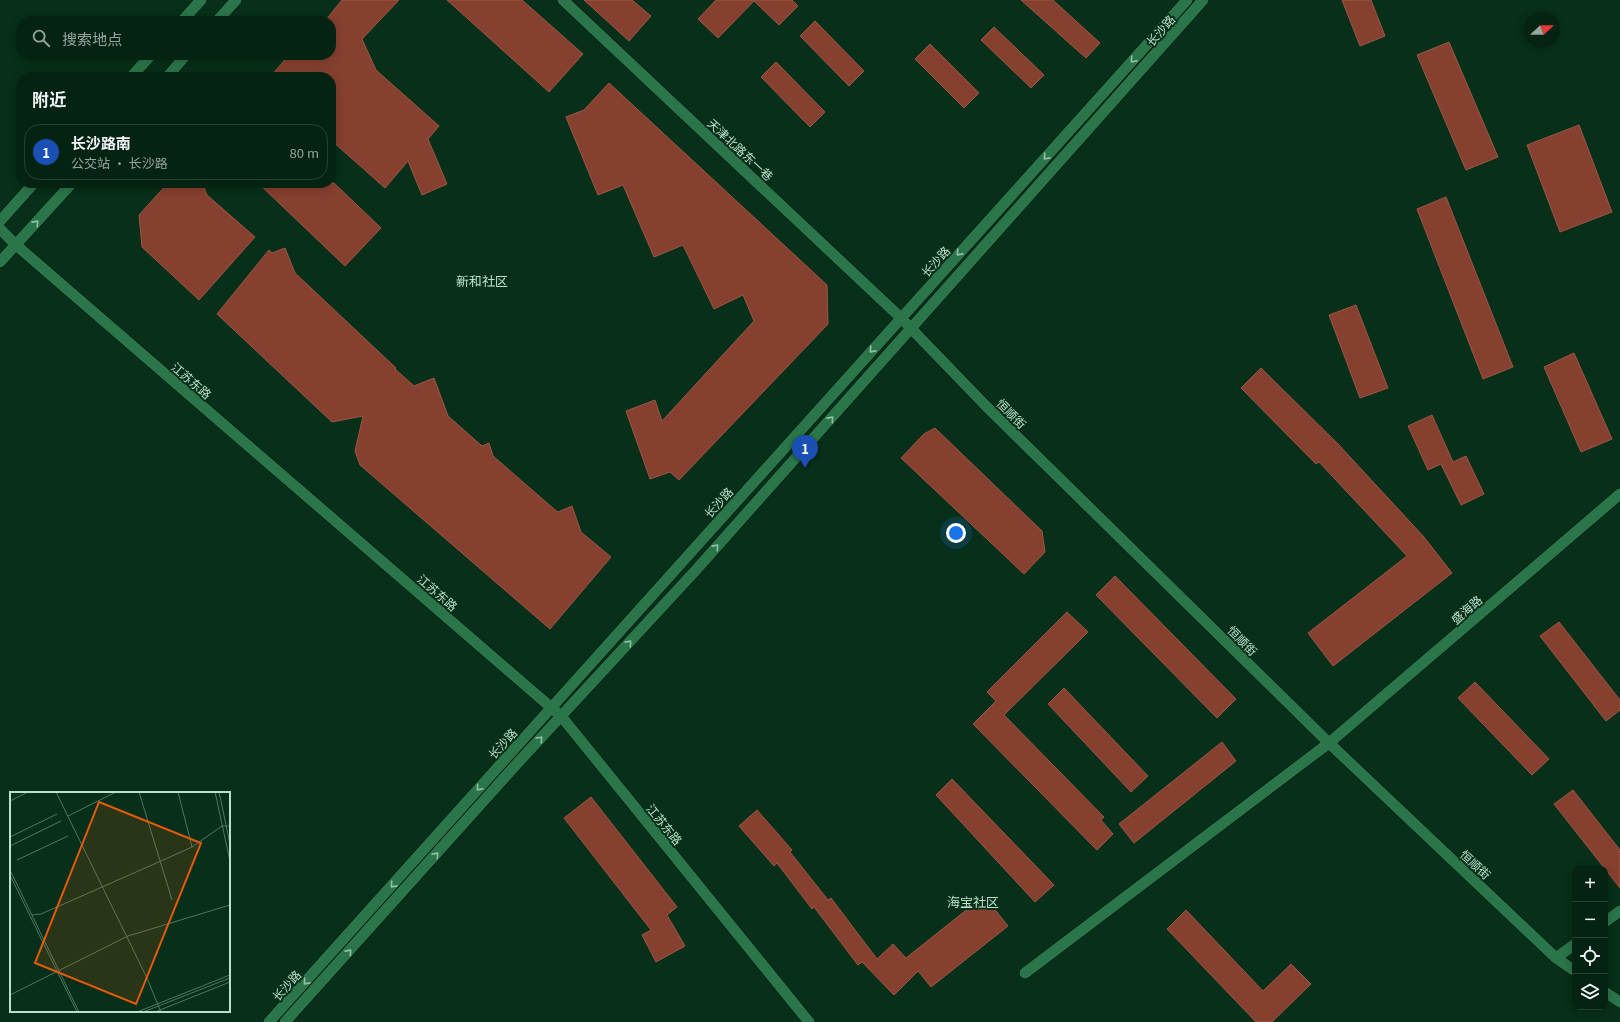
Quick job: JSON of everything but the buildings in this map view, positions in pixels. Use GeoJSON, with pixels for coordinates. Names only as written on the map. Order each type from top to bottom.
{"type":"FeatureCollection","features":[{"type":"Feature","properties":{"kind":"street"},"geometry":{"type":"LineString","coordinates":[[187,16],[201,0]]}},
{"type":"Feature","properties":{"kind":"street"},"geometry":{"type":"LineString","coordinates":[[222,16],[236,0]]}},
{"type":"Feature","properties":{"kind":"street","name":"天津北路东一巷"},"geometry":{"type":"LineString","coordinates":[[563,0],[901,318]]}},
{"type":"Feature","properties":{"kind":"street","name":"长沙路"},"geometry":{"type":"LineString","coordinates":[[269,1022],[1187,0]]}},
{"type":"Feature","properties":{"kind":"street","name":"长沙路"},"geometry":{"type":"LineString","coordinates":[[285,1022],[561,716],[696,570],[1203,0]]}},
{"type":"Feature","properties":{"kind":"street"},"geometry":{"type":"LineString","coordinates":[[136,72],[146,60]]}},
{"type":"Feature","properties":{"kind":"street"},"geometry":{"type":"LineString","coordinates":[[171,72],[181,60]]}},
{"type":"Feature","properties":{"kind":"street"},"geometry":{"type":"LineString","coordinates":[[0,221],[30,188]]}},
{"type":"Feature","properties":{"kind":"street"},"geometry":{"type":"LineString","coordinates":[[0,262],[67,188]]}},
{"type":"Feature","properties":{"kind":"street","name":"江苏东路"},"geometry":{"type":"LineString","coordinates":[[0,228],[16,245],[561,716],[809,1022]]}},
{"type":"Feature","properties":{"kind":"street","name":"恒顺街"},"geometry":{"type":"LineString","coordinates":[[901,318],[991,410],[1329,743],[1556,958],[1572,969]]}},
{"type":"Feature","properties":{"kind":"street","name":"盛海路"},"geometry":{"type":"LineString","coordinates":[[1025,973],[1329,743],[1620,494]]}},
{"type":"Feature","properties":{"kind":"street"},"geometry":{"type":"LineString","coordinates":[[1608,920],[1620,911]]}},
{"type":"Feature","properties":{"kind":"street"},"geometry":{"type":"LineString","coordinates":[[1556,958],[1572,946]]}},
{"type":"Feature","properties":{"kind":"street"},"geometry":{"type":"LineString","coordinates":[[1608,994],[1620,1002]]}},
{"type":"Feature","properties":{"kind":"place","name":"长沙路南"},"geometry":{"type":"Point","coordinates":[805,468]}},
{"type":"Feature","properties":{"kind":"district","name":"新和社区"},"geometry":{"type":"Point","coordinates":[482,280]}},
{"type":"Feature","properties":{"kind":"district","name":"海宝社区"},"geometry":{"type":"Point","coordinates":[973,901]}}]}
